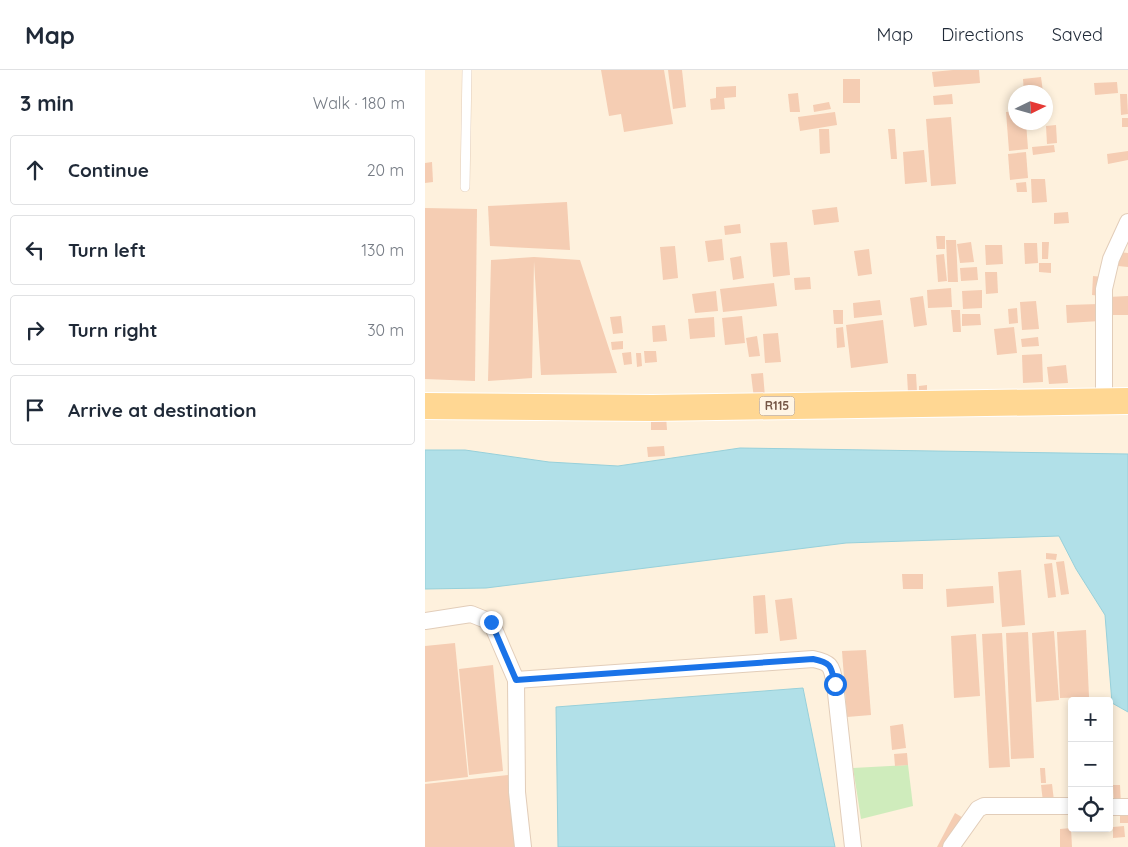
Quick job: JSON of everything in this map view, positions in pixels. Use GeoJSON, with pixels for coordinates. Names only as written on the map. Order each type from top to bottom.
{"type":"FeatureCollection","features":[{"type":"Feature","properties":{"kind":"main road","name":"R115"},"geometry":{"type":"LineString","coordinates":[[425,406],[652,408],[1116,401]]}},
{"type":"Feature","properties":{"kind":"street"},"geometry":{"type":"LineString","coordinates":[[1116,401],[1103,289],[1111,259],[1128,222]]}},
{"type":"Feature","properties":{"kind":"street"},"geometry":{"type":"LineString","coordinates":[[425,621],[471,614],[491,622],[516,680],[517,792],[523,847]]}},
{"type":"Feature","properties":{"kind":"street"},"geometry":{"type":"LineString","coordinates":[[516,680],[813,659],[826,662],[831,666],[835,684],[853,847]]}},
{"type":"Feature","properties":{"kind":"street"},"geometry":{"type":"LineString","coordinates":[[951,847],[978,809],[984,806],[1068,806]]}},
{"type":"Feature","properties":{"kind":"street"},"geometry":{"type":"LineString","coordinates":[[1113,807],[1128,807]]}},
{"type":"Feature","properties":{"kind":"lane"},"geometry":{"type":"LineString","coordinates":[[465,187],[467,70]]}},
{"type":"Feature","properties":{"kind":"green space"},"geometry":{"type":"Polygon","coordinates":[[[908,765],[913,806],[861,819],[853,768],[908,765]]]}},
{"type":"Feature","properties":{"kind":"water"},"geometry":{"type":"Polygon","coordinates":[[[740,448],[1128,454],[1128,712],[1113,704],[1105,615],[1076,569],[1059,536],[846,543],[486,588],[425,589],[425,450],[465,450],[549,462],[618,466],[740,448]]]}},
{"type":"Feature","properties":{"kind":"water"},"geometry":{"type":"Polygon","coordinates":[[[803,688],[835,847],[558,847],[556,707],[803,688]]]}},
{"type":"Feature","properties":{"kind":"building"},"geometry":{"type":"Polygon","coordinates":[[[601,70],[664,70],[673,124],[624,132],[621,114],[609,116],[601,70]]]}},
{"type":"Feature","properties":{"kind":"building"},"geometry":{"type":"Polygon","coordinates":[[[668,70],[682,70],[686,107],[673,109],[668,70]]]}},
{"type":"Feature","properties":{"kind":"building"},"geometry":{"type":"Polygon","coordinates":[[[979,70],[980,83],[934,87],[932,72],[979,70]]]}},
{"type":"Feature","properties":{"kind":"building"},"geometry":{"type":"Polygon","coordinates":[[[1041,77],[1042,85],[1023,85],[1023,79],[1041,77]]]}},
{"type":"Feature","properties":{"kind":"building"},"geometry":{"type":"Polygon","coordinates":[[[843,79],[860,79],[860,103],[843,103],[843,79]]]}},
{"type":"Feature","properties":{"kind":"building"},"geometry":{"type":"Polygon","coordinates":[[[1117,82],[1118,93],[1095,95],[1094,83],[1117,82]]]}},
{"type":"Feature","properties":{"kind":"building"},"geometry":{"type":"Polygon","coordinates":[[[736,86],[736,97],[724,98],[725,109],[711,110],[710,99],[716,98],[716,87],[736,86]]]}},
{"type":"Feature","properties":{"kind":"building"},"geometry":{"type":"Polygon","coordinates":[[[798,93],[800,112],[790,112],[788,94],[798,93]]]}},
{"type":"Feature","properties":{"kind":"building"},"geometry":{"type":"Polygon","coordinates":[[[952,94],[953,104],[934,105],[933,96],[952,94]]]}},
{"type":"Feature","properties":{"kind":"building"},"geometry":{"type":"Polygon","coordinates":[[[1120,94],[1127,94],[1128,114],[1121,115],[1120,94]]]}},
{"type":"Feature","properties":{"kind":"building"},"geometry":{"type":"Polygon","coordinates":[[[829,102],[831,109],[814,112],[813,105],[829,102]]]}},
{"type":"Feature","properties":{"kind":"building"},"geometry":{"type":"Polygon","coordinates":[[[835,112],[837,125],[800,131],[798,117],[835,112]]]}},
{"type":"Feature","properties":{"kind":"building"},"geometry":{"type":"Polygon","coordinates":[[[1006,112],[1008,112],[1008,130],[1027,130],[1028,149],[1009,151],[1006,112]]]}},
{"type":"Feature","properties":{"kind":"building"},"geometry":{"type":"Polygon","coordinates":[[[951,117],[956,184],[931,186],[926,119],[951,117]]]}},
{"type":"Feature","properties":{"kind":"building"},"geometry":{"type":"Polygon","coordinates":[[[1122,118],[1128,118],[1128,127],[1122,127],[1122,118]]]}},
{"type":"Feature","properties":{"kind":"building"},"geometry":{"type":"Polygon","coordinates":[[[1053,125],[1056,125],[1057,143],[1047,144],[1046,130],[1053,130],[1053,125]]]}},
{"type":"Feature","properties":{"kind":"building"},"geometry":{"type":"Polygon","coordinates":[[[819,129],[829,129],[830,153],[820,154],[819,129]]]}},
{"type":"Feature","properties":{"kind":"building"},"geometry":{"type":"Polygon","coordinates":[[[888,129],[895,129],[897,159],[891,159],[888,129]]]}},
{"type":"Feature","properties":{"kind":"building"},"geometry":{"type":"Polygon","coordinates":[[[1054,145],[1055,152],[1033,155],[1032,147],[1054,145]]]}},
{"type":"Feature","properties":{"kind":"building"},"geometry":{"type":"Polygon","coordinates":[[[924,150],[927,182],[905,184],[903,152],[924,150]]]}},
{"type":"Feature","properties":{"kind":"building"},"geometry":{"type":"Polygon","coordinates":[[[1128,151],[1128,160],[1108,164],[1107,154],[1128,151]]]}},
{"type":"Feature","properties":{"kind":"building"},"geometry":{"type":"Polygon","coordinates":[[[1026,152],[1028,178],[1010,180],[1008,154],[1026,152]]]}},
{"type":"Feature","properties":{"kind":"building"},"geometry":{"type":"Polygon","coordinates":[[[432,162],[433,182],[425,183],[425,163],[432,162]]]}},
{"type":"Feature","properties":{"kind":"building"},"geometry":{"type":"Polygon","coordinates":[[[1031,179],[1045,179],[1047,202],[1032,203],[1031,179]]]}},
{"type":"Feature","properties":{"kind":"building"},"geometry":{"type":"Polygon","coordinates":[[[1026,182],[1027,192],[1017,192],[1016,183],[1026,182]]]}},
{"type":"Feature","properties":{"kind":"building"},"geometry":{"type":"Polygon","coordinates":[[[567,202],[570,250],[490,246],[488,206],[567,202]]]}},
{"type":"Feature","properties":{"kind":"building"},"geometry":{"type":"Polygon","coordinates":[[[837,207],[839,222],[814,225],[812,210],[837,207]]]}},
{"type":"Feature","properties":{"kind":"building"},"geometry":{"type":"Polygon","coordinates":[[[425,208],[477,209],[475,381],[425,379],[425,208]]]}},
{"type":"Feature","properties":{"kind":"building"},"geometry":{"type":"Polygon","coordinates":[[[1068,212],[1069,223],[1054,224],[1054,213],[1068,212]]]}},
{"type":"Feature","properties":{"kind":"building"},"geometry":{"type":"Polygon","coordinates":[[[740,224],[741,233],[725,235],[724,226],[740,224]]]}},
{"type":"Feature","properties":{"kind":"building"},"geometry":{"type":"Polygon","coordinates":[[[936,236],[945,236],[945,249],[937,249],[936,236]]]}},
{"type":"Feature","properties":{"kind":"building"},"geometry":{"type":"Polygon","coordinates":[[[722,239],[724,260],[708,262],[705,241],[722,239]]]}},
{"type":"Feature","properties":{"kind":"building"},"geometry":{"type":"Polygon","coordinates":[[[946,240],[956,240],[958,282],[948,282],[946,240]]]}},
{"type":"Feature","properties":{"kind":"building"},"geometry":{"type":"Polygon","coordinates":[[[787,242],[790,275],[773,277],[770,243],[787,242]]]}},
{"type":"Feature","properties":{"kind":"building"},"geometry":{"type":"Polygon","coordinates":[[[971,242],[974,262],[960,263],[957,244],[971,242]]]}},
{"type":"Feature","properties":{"kind":"building"},"geometry":{"type":"Polygon","coordinates":[[[1042,242],[1049,242],[1048,259],[1042,259],[1042,242]]]}},
{"type":"Feature","properties":{"kind":"building"},"geometry":{"type":"Polygon","coordinates":[[[1024,243],[1037,243],[1038,263],[1025,264],[1024,243]]]}},
{"type":"Feature","properties":{"kind":"building"},"geometry":{"type":"Polygon","coordinates":[[[985,245],[1002,245],[1003,264],[986,265],[985,245]]]}},
{"type":"Feature","properties":{"kind":"building"},"geometry":{"type":"Polygon","coordinates":[[[675,246],[678,278],[663,280],[660,247],[675,246]]]}},
{"type":"Feature","properties":{"kind":"building"},"geometry":{"type":"Polygon","coordinates":[[[869,249],[872,274],[858,276],[854,251],[869,249]]]}},
{"type":"Feature","properties":{"kind":"building"},"geometry":{"type":"Polygon","coordinates":[[[1119,252],[1128,253],[1128,267],[1118,266],[1119,252]]]}},
{"type":"Feature","properties":{"kind":"building"},"geometry":{"type":"Polygon","coordinates":[[[944,254],[947,281],[938,282],[936,255],[944,254]]]}},
{"type":"Feature","properties":{"kind":"building"},"geometry":{"type":"Polygon","coordinates":[[[741,256],[744,278],[733,280],[730,258],[741,256]]]}},
{"type":"Feature","properties":{"kind":"building"},"geometry":{"type":"Polygon","coordinates":[[[534,257],[580,260],[617,373],[541,375],[534,261],[532,378],[488,381],[491,260],[534,257]]]}},
{"type":"Feature","properties":{"kind":"building"},"geometry":{"type":"Polygon","coordinates":[[[1039,263],[1051,263],[1051,273],[1039,272],[1039,263]]]}},
{"type":"Feature","properties":{"kind":"building"},"geometry":{"type":"Polygon","coordinates":[[[977,267],[978,280],[961,281],[960,268],[977,267]]]}},
{"type":"Feature","properties":{"kind":"building"},"geometry":{"type":"Polygon","coordinates":[[[985,272],[997,272],[998,293],[986,294],[985,272]]]}},
{"type":"Feature","properties":{"kind":"building"},"geometry":{"type":"Polygon","coordinates":[[[1093,276],[1103,277],[1101,296],[1092,295],[1093,276]]]}},
{"type":"Feature","properties":{"kind":"building"},"geometry":{"type":"Polygon","coordinates":[[[810,277],[811,289],[795,290],[794,278],[810,277]]]}},
{"type":"Feature","properties":{"kind":"building"},"geometry":{"type":"Polygon","coordinates":[[[774,283],[777,306],[723,312],[720,289],[774,283]]]}},
{"type":"Feature","properties":{"kind":"building"},"geometry":{"type":"Polygon","coordinates":[[[951,288],[952,307],[928,308],[927,290],[951,288]]]}},
{"type":"Feature","properties":{"kind":"building"},"geometry":{"type":"Polygon","coordinates":[[[982,290],[982,308],[963,309],[962,291],[982,290]]]}},
{"type":"Feature","properties":{"kind":"building"},"geometry":{"type":"Polygon","coordinates":[[[716,291],[718,311],[695,313],[692,294],[716,291]]]}},
{"type":"Feature","properties":{"kind":"building"},"geometry":{"type":"Polygon","coordinates":[[[923,296],[927,325],[914,327],[910,298],[923,296]]]}},
{"type":"Feature","properties":{"kind":"building"},"geometry":{"type":"Polygon","coordinates":[[[1128,296],[1128,315],[1109,315],[1108,297],[1128,296]]]}},
{"type":"Feature","properties":{"kind":"building"},"geometry":{"type":"Polygon","coordinates":[[[880,300],[882,315],[854,318],[853,303],[880,300]]]}},
{"type":"Feature","properties":{"kind":"building"},"geometry":{"type":"Polygon","coordinates":[[[1036,301],[1039,329],[1022,330],[1020,302],[1036,301]]]}},
{"type":"Feature","properties":{"kind":"building"},"geometry":{"type":"Polygon","coordinates":[[[1099,304],[1100,321],[1067,323],[1066,305],[1099,304]]]}},
{"type":"Feature","properties":{"kind":"building"},"geometry":{"type":"Polygon","coordinates":[[[1017,308],[1018,323],[1009,324],[1008,309],[1017,308]]]}},
{"type":"Feature","properties":{"kind":"building"},"geometry":{"type":"Polygon","coordinates":[[[833,310],[843,310],[843,324],[834,324],[833,310]]]}},
{"type":"Feature","properties":{"kind":"building"},"geometry":{"type":"Polygon","coordinates":[[[951,310],[960,310],[961,332],[953,332],[951,310]]]}},
{"type":"Feature","properties":{"kind":"building"},"geometry":{"type":"Polygon","coordinates":[[[962,314],[980,314],[981,325],[962,326],[962,314]]]}},
{"type":"Feature","properties":{"kind":"building"},"geometry":{"type":"Polygon","coordinates":[[[621,316],[623,333],[613,334],[610,317],[621,316]]]}},
{"type":"Feature","properties":{"kind":"building"},"geometry":{"type":"Polygon","coordinates":[[[742,316],[745,343],[725,345],[722,318],[742,316]]]}},
{"type":"Feature","properties":{"kind":"building"},"geometry":{"type":"Polygon","coordinates":[[[714,317],[715,337],[690,339],[688,319],[714,317]]]}},
{"type":"Feature","properties":{"kind":"building"},"geometry":{"type":"Polygon","coordinates":[[[883,320],[888,363],[851,368],[846,325],[883,320]]]}},
{"type":"Feature","properties":{"kind":"building"},"geometry":{"type":"Polygon","coordinates":[[[665,325],[667,341],[653,342],[652,326],[665,325]]]}},
{"type":"Feature","properties":{"kind":"building"},"geometry":{"type":"Polygon","coordinates":[[[843,327],[845,347],[837,348],[836,328],[843,327]]]}},
{"type":"Feature","properties":{"kind":"building"},"geometry":{"type":"Polygon","coordinates":[[[1014,327],[1017,353],[997,355],[994,329],[1014,327]]]}},
{"type":"Feature","properties":{"kind":"building"},"geometry":{"type":"Polygon","coordinates":[[[778,333],[781,362],[765,363],[763,334],[778,333]]]}},
{"type":"Feature","properties":{"kind":"building"},"geometry":{"type":"Polygon","coordinates":[[[757,336],[760,356],[749,357],[746,338],[757,336]]]}},
{"type":"Feature","properties":{"kind":"building"},"geometry":{"type":"Polygon","coordinates":[[[1038,337],[1039,346],[1022,347],[1021,339],[1038,337]]]}},
{"type":"Feature","properties":{"kind":"building"},"geometry":{"type":"Polygon","coordinates":[[[623,341],[623,349],[612,350],[611,342],[623,341]]]}},
{"type":"Feature","properties":{"kind":"building"},"geometry":{"type":"Polygon","coordinates":[[[644,351],[656,351],[657,362],[645,363],[644,351]]]}},
{"type":"Feature","properties":{"kind":"building"},"geometry":{"type":"Polygon","coordinates":[[[631,352],[632,364],[624,365],[622,353],[631,352]]]}},
{"type":"Feature","properties":{"kind":"building"},"geometry":{"type":"Polygon","coordinates":[[[636,353],[641,353],[642,366],[637,367],[636,353]]]}},
{"type":"Feature","properties":{"kind":"building"},"geometry":{"type":"Polygon","coordinates":[[[1042,354],[1043,382],[1023,383],[1022,355],[1042,354]]]}},
{"type":"Feature","properties":{"kind":"building"},"geometry":{"type":"Polygon","coordinates":[[[1066,365],[1068,383],[1049,384],[1047,367],[1066,365]]]}},
{"type":"Feature","properties":{"kind":"building"},"geometry":{"type":"Polygon","coordinates":[[[763,373],[765,397],[754,399],[751,374],[763,373]]]}},
{"type":"Feature","properties":{"kind":"building"},"geometry":{"type":"Polygon","coordinates":[[[907,374],[916,374],[917,392],[908,393],[907,374]]]}},
{"type":"Feature","properties":{"kind":"building"},"geometry":{"type":"Polygon","coordinates":[[[927,385],[927,396],[919,396],[919,386],[927,385]]]}},
{"type":"Feature","properties":{"kind":"building"},"geometry":{"type":"Polygon","coordinates":[[[651,416],[666,416],[667,430],[651,430],[651,416]]]}},
{"type":"Feature","properties":{"kind":"building"},"geometry":{"type":"Polygon","coordinates":[[[664,446],[665,456],[648,457],[647,447],[664,446]]]}},
{"type":"Feature","properties":{"kind":"building"},"geometry":{"type":"Polygon","coordinates":[[[1046,553],[1057,554],[1056,560],[1046,559],[1046,553]]]}},
{"type":"Feature","properties":{"kind":"building"},"geometry":{"type":"Polygon","coordinates":[[[1064,561],[1069,594],[1061,595],[1056,562],[1064,561]]]}},
{"type":"Feature","properties":{"kind":"building"},"geometry":{"type":"Polygon","coordinates":[[[1052,563],[1056,597],[1048,598],[1044,564],[1052,563]]]}},
{"type":"Feature","properties":{"kind":"building"},"geometry":{"type":"Polygon","coordinates":[[[1021,570],[1025,625],[1002,627],[998,572],[1021,570]]]}},
{"type":"Feature","properties":{"kind":"building"},"geometry":{"type":"Polygon","coordinates":[[[902,574],[923,574],[923,589],[903,589],[902,574]]]}},
{"type":"Feature","properties":{"kind":"building"},"geometry":{"type":"Polygon","coordinates":[[[993,586],[994,603],[947,607],[946,589],[993,586]]]}},
{"type":"Feature","properties":{"kind":"building"},"geometry":{"type":"Polygon","coordinates":[[[765,595],[768,633],[755,634],[753,596],[765,595]]]}},
{"type":"Feature","properties":{"kind":"building"},"geometry":{"type":"Polygon","coordinates":[[[792,598],[797,639],[780,641],[775,600],[792,598]]]}},
{"type":"Feature","properties":{"kind":"building"},"geometry":{"type":"Polygon","coordinates":[[[1086,630],[1089,697],[1060,698],[1057,632],[1086,630]]]}},
{"type":"Feature","properties":{"kind":"building"},"geometry":{"type":"Polygon","coordinates":[[[1054,631],[1059,700],[1036,702],[1032,633],[1054,631]]]}},
{"type":"Feature","properties":{"kind":"building"},"geometry":{"type":"Polygon","coordinates":[[[1028,632],[1034,758],[1011,759],[1006,633],[1028,632]]]}},
{"type":"Feature","properties":{"kind":"building"},"geometry":{"type":"Polygon","coordinates":[[[1002,633],[1010,767],[989,768],[982,634],[1002,633]]]}},
{"type":"Feature","properties":{"kind":"building"},"geometry":{"type":"Polygon","coordinates":[[[976,634],[980,696],[954,698],[951,636],[976,634]]]}},
{"type":"Feature","properties":{"kind":"building"},"geometry":{"type":"Polygon","coordinates":[[[455,643],[468,777],[425,782],[425,646],[455,643]]]}},
{"type":"Feature","properties":{"kind":"building"},"geometry":{"type":"Polygon","coordinates":[[[866,650],[871,715],[847,717],[842,651],[866,650]]]}},
{"type":"Feature","properties":{"kind":"building"},"geometry":{"type":"Polygon","coordinates":[[[493,665],[503,771],[469,775],[459,669],[493,665]]]}},
{"type":"Feature","properties":{"kind":"building"},"geometry":{"type":"Polygon","coordinates":[[[903,724],[906,748],[892,750],[890,726],[903,724]]]}},
{"type":"Feature","properties":{"kind":"building"},"geometry":{"type":"Polygon","coordinates":[[[907,753],[908,765],[895,766],[894,754],[907,753]]]}},
{"type":"Feature","properties":{"kind":"building"},"geometry":{"type":"Polygon","coordinates":[[[1040,768],[1045,768],[1046,783],[1041,783],[1040,768]]]}},
{"type":"Feature","properties":{"kind":"building"},"geometry":{"type":"Polygon","coordinates":[[[508,775],[515,847],[425,847],[425,784],[508,775]]]}},
{"type":"Feature","properties":{"kind":"building"},"geometry":{"type":"Polygon","coordinates":[[[1052,784],[1054,801],[1043,802],[1041,785],[1052,784]]]}},
{"type":"Feature","properties":{"kind":"building"},"geometry":{"type":"Polygon","coordinates":[[[1113,785],[1120,785],[1121,805],[1114,806],[1113,785]]]}},
{"type":"Feature","properties":{"kind":"building"},"geometry":{"type":"Polygon","coordinates":[[[955,813],[965,819],[949,847],[937,847],[955,813]]]}},
{"type":"Feature","properties":{"kind":"building"},"geometry":{"type":"Polygon","coordinates":[[[1120,815],[1128,815],[1128,823],[1120,823],[1120,815]]]}},
{"type":"Feature","properties":{"kind":"building"},"geometry":{"type":"Polygon","coordinates":[[[1124,826],[1125,837],[1113,838],[1113,827],[1124,826]]]}},
{"type":"Feature","properties":{"kind":"building"},"geometry":{"type":"Polygon","coordinates":[[[1068,828],[1068,832],[1071,832],[1072,847],[1060,847],[1060,829],[1068,828]]]}},
{"type":"Feature","properties":{"kind":"route"},"geometry":{"type":"LineString","coordinates":[[491,622],[516,680],[813,659],[826,662],[831,666],[835,684]]}}]}
